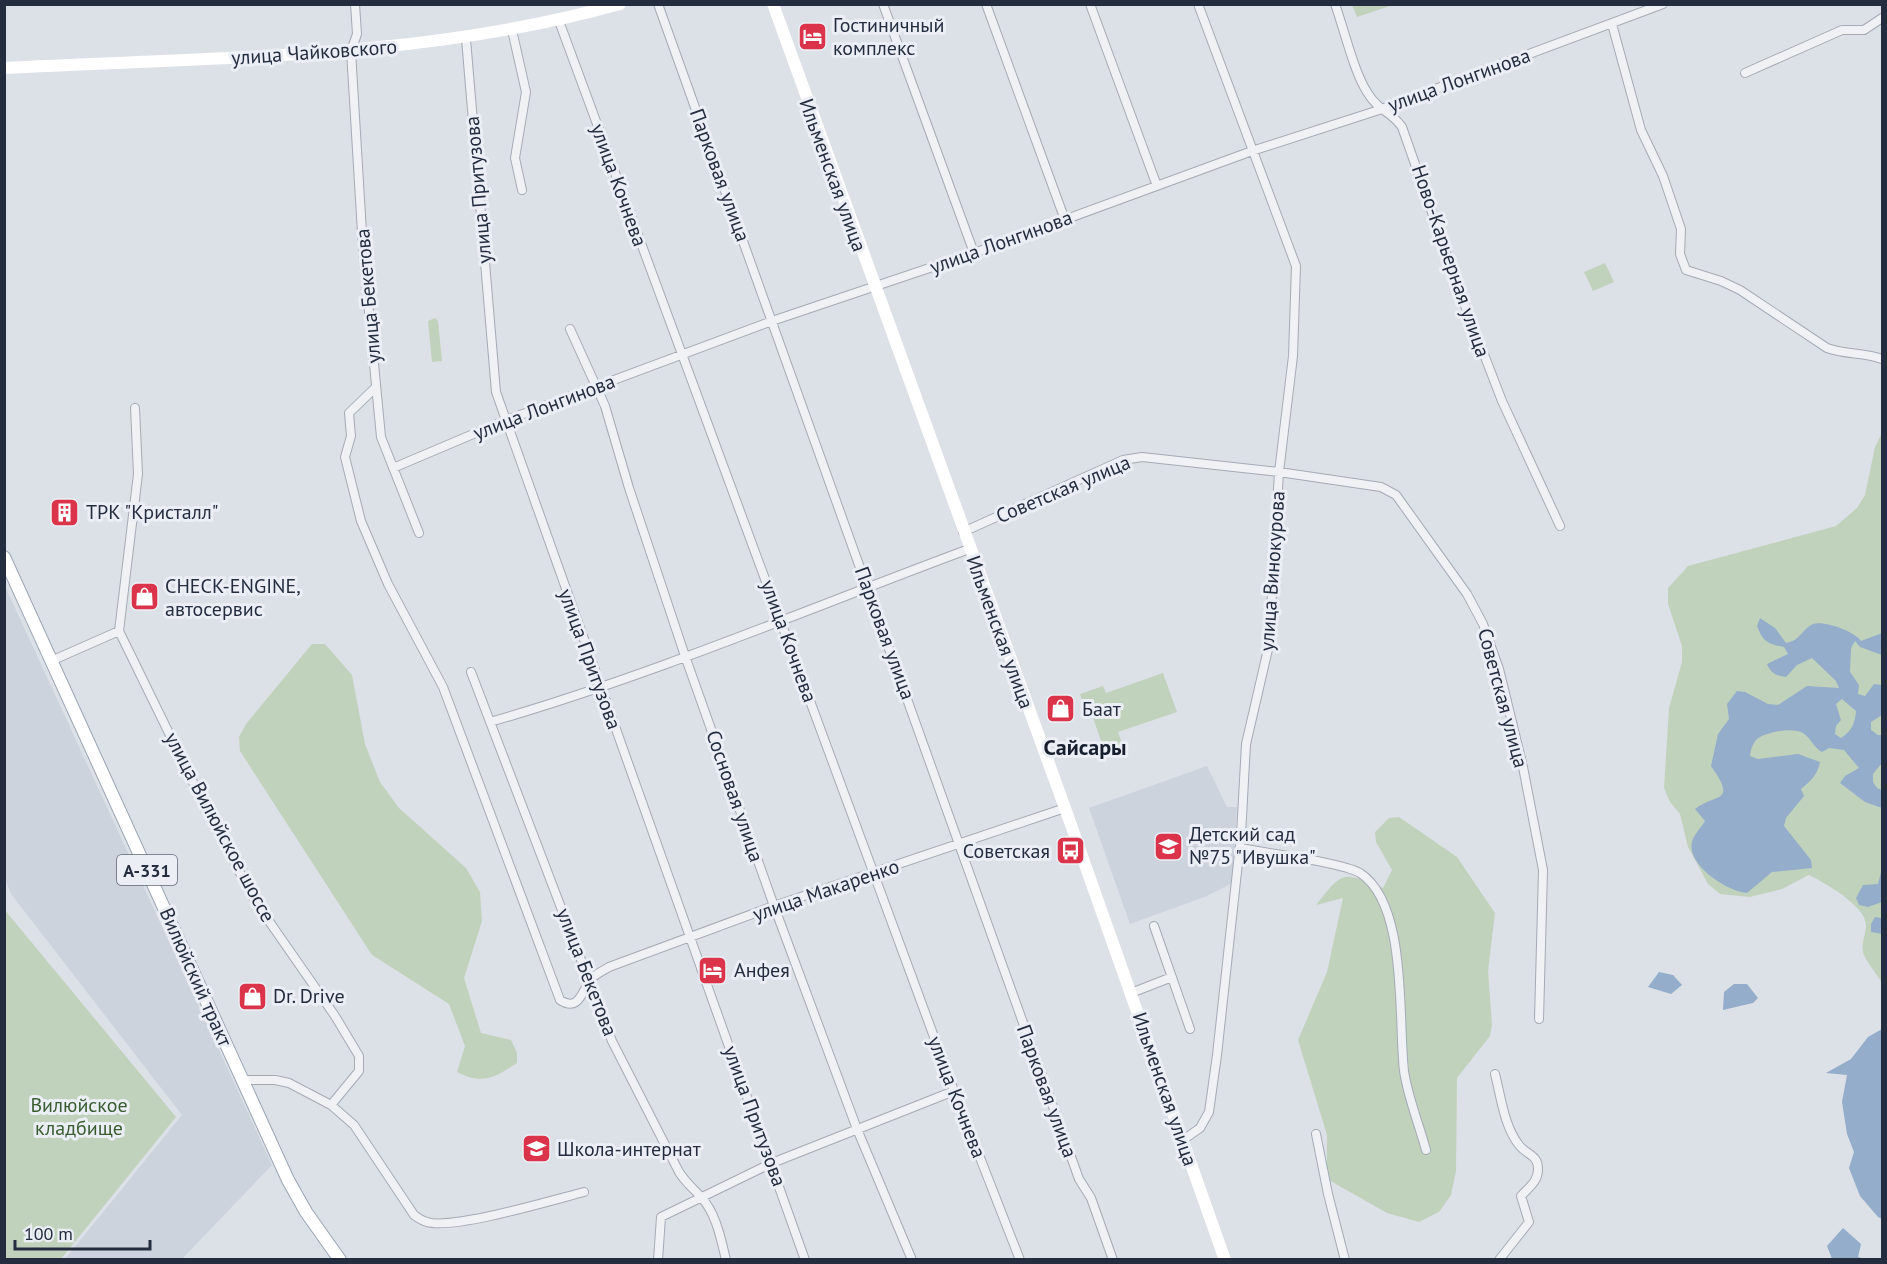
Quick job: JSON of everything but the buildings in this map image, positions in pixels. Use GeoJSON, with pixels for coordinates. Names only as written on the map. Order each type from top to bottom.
{"type":"FeatureCollection","features":[{"type":"Feature","properties":{"kind":"main road","name":"улица Чайковского"},"geometry":{"type":"LineString","coordinates":[[4,68],[351,51],[466,39],[559,21],[620,4]]}},
{"type":"Feature","properties":{"kind":"main road","name":"Ильменская улица"},"geometry":{"type":"LineString","coordinates":[[772,4],[873,287],[1065,808],[1225,1260]]}},
{"type":"Feature","properties":{"kind":"main road","name":"Вилюйский тракт"},"geometry":{"type":"LineString","coordinates":[[4,557],[288,1180],[306,1212],[340,1260]]}},
{"type":"Feature","properties":{"kind":"street","name":"улица Бекетова"},"geometry":{"type":"LineString","coordinates":[[355,4],[357,34],[351,51],[363,249],[381,437],[419,533]]}},
{"type":"Feature","properties":{"kind":"street","name":"Парковая улица"},"geometry":{"type":"LineString","coordinates":[[658,4],[1079,1179],[1091,1198],[1113,1260]]}},
{"type":"Feature","properties":{"kind":"street"},"geometry":{"type":"LineString","coordinates":[[883,4],[974,253]]}},
{"type":"Feature","properties":{"kind":"street"},"geometry":{"type":"LineString","coordinates":[[986,4],[1065,220]]}},
{"type":"Feature","properties":{"kind":"street"},"geometry":{"type":"LineString","coordinates":[[1090,4],[1157,186]]}},
{"type":"Feature","properties":{"kind":"street","name":"улица Винокурова"},"geometry":{"type":"LineString","coordinates":[[1183,1140],[1200,1128],[1209,1112],[1240,848],[1246,744],[1269,645],[1279,472],[1293,356],[1296,266],[1198,4]]}},
{"type":"Feature","properties":{"kind":"street","name":"Ново-Карьерная улица"},"geometry":{"type":"LineString","coordinates":[[1335,4],[1365,90],[1379,110],[1393,115],[1402,127],[1502,401],[1560,526]]}},
{"type":"Feature","properties":{"kind":"street","name":"улица Лонгинова"},"geometry":{"type":"LineString","coordinates":[[393,468],[504,421],[772,321],[974,253],[1252,151],[1379,110],[1663,4]]}},
{"type":"Feature","properties":{"kind":"street"},"geometry":{"type":"LineString","coordinates":[[1745,73],[1842,30],[1864,30],[1882,18]]}},
{"type":"Feature","properties":{"kind":"street","name":"улица Кочнева"},"geometry":{"type":"LineString","coordinates":[[559,21],[682,356],[782,619],[873,873],[1020,1260]]}},
{"type":"Feature","properties":{"kind":"street"},"geometry":{"type":"LineString","coordinates":[[1612,24],[1641,130],[1663,176],[1681,229],[1680,254],[1686,270],[1721,281],[1740,290],[1827,348],[1842,354],[1871,355],[1882,359]]}},
{"type":"Feature","properties":{"kind":"street"},"geometry":{"type":"LineString","coordinates":[[512,30],[526,92],[515,158],[522,190]]}},
{"type":"Feature","properties":{"kind":"street","name":"улица Притузова"},"geometry":{"type":"LineString","coordinates":[[466,39],[495,384],[504,421],[805,1260]]}},
{"type":"Feature","properties":{"kind":"street","name":"Сосновая улица"},"geometry":{"type":"LineString","coordinates":[[570,329],[605,406],[629,488],[685,656],[774,906],[857,1129],[912,1260]]}},
{"type":"Feature","properties":{"kind":"street"},"geometry":{"type":"LineString","coordinates":[[376,387],[352,407],[348,419],[351,436],[345,457],[346,467],[361,521],[388,584],[443,687],[560,1000],[573,1004],[579,1000],[591,979]]}},
{"type":"Feature","properties":{"kind":"street"},"geometry":{"type":"LineString","coordinates":[[51,661],[119,631],[138,474],[135,408]]}},
{"type":"Feature","properties":{"kind":"street","name":"Советская улица"},"geometry":{"type":"LineString","coordinates":[[963,531],[1124,460],[1142,457],[1279,472],[1381,487],[1396,495],[1467,594],[1483,624],[1499,669],[1518,745],[1543,870],[1539,1019]]}},
{"type":"Feature","properties":{"kind":"street"},"geometry":{"type":"LineString","coordinates":[[490,722],[532,711],[600,687],[969,549]]}},
{"type":"Feature","properties":{"kind":"street","name":"улица Вилюйское шоссе"},"geometry":{"type":"LineString","coordinates":[[119,631],[207,813],[255,901],[336,1016],[359,1056],[359,1071],[331,1105]]}},
{"type":"Feature","properties":{"kind":"street","name":"улица Бекетова"},"geometry":{"type":"LineString","coordinates":[[471,672],[591,979],[612,1041],[679,1172],[688,1187],[701,1196],[716,1224],[726,1260]]}},
{"type":"Feature","properties":{"kind":"street","name":"улица Макаренко"},"geometry":{"type":"LineString","coordinates":[[591,979],[609,967],[691,939],[774,906],[1065,808]]}},
{"type":"Feature","properties":{"kind":"street"},"geometry":{"type":"LineString","coordinates":[[1240,848],[1347,868],[1365,877],[1380,894],[1388,911],[1399,979],[1404,1072],[1426,1150]]}},
{"type":"Feature","properties":{"kind":"street"},"geometry":{"type":"LineString","coordinates":[[1154,926],[1190,1029]]}},
{"type":"Feature","properties":{"kind":"street"},"geometry":{"type":"LineString","coordinates":[[1131,993],[1172,977]]}},
{"type":"Feature","properties":{"kind":"street"},"geometry":{"type":"LineString","coordinates":[[1495,1074],[1505,1116],[1520,1146],[1532,1153],[1539,1167],[1537,1179],[1521,1196],[1529,1222],[1499,1260]]}},
{"type":"Feature","properties":{"kind":"street"},"geometry":{"type":"LineString","coordinates":[[242,1080],[275,1080],[289,1083],[331,1105],[354,1125],[414,1215],[427,1222],[440,1224],[502,1214],[584,1192]]}},
{"type":"Feature","properties":{"kind":"street"},"geometry":{"type":"LineString","coordinates":[[658,1260],[661,1217],[772,1163],[954,1090]]}},
{"type":"Feature","properties":{"kind":"street"},"geometry":{"type":"LineString","coordinates":[[1316,1134],[1345,1260]]}},
{"type":"Feature","properties":{"kind":"shaded area"},"geometry":{"type":"Polygon","coordinates":[[[4,584],[272,1165],[182,1259],[65,1259],[182,1115],[11,894],[5,879],[4,584]]]}},
{"type":"Feature","properties":{"kind":"shaded area","name":"Детский сад №75 \"Ивушка\""},"geometry":{"type":"Polygon","coordinates":[[[1207,766],[1227,807],[1237,807],[1232,883],[1207,896],[1130,924],[1089,808],[1207,766]]]}},
{"type":"Feature","properties":{"kind":"green space"},"geometry":{"type":"Polygon","coordinates":[[[1352,4],[1393,5],[1357,17],[1352,4]]]}},
{"type":"Feature","properties":{"kind":"green space"},"geometry":{"type":"Polygon","coordinates":[[[1605,263],[1614,282],[1593,291],[1584,272],[1605,263]]]}},
{"type":"Feature","properties":{"kind":"green space"},"geometry":{"type":"Polygon","coordinates":[[[435,318],[438,321],[442,361],[432,362],[428,321],[435,318]]]}},
{"type":"Feature","properties":{"kind":"green space"},"geometry":{"type":"Polygon","coordinates":[[[1882,433],[1882,983],[1864,955],[1865,919],[1844,896],[1825,884],[1809,875],[1782,889],[1750,897],[1720,894],[1708,884],[1688,847],[1680,814],[1670,802],[1664,788],[1669,708],[1682,662],[1682,646],[1668,604],[1668,588],[1688,566],[1836,526],[1857,508],[1865,495],[1875,447],[1882,433]]]}},
{"type":"Feature","properties":{"kind":"green space"},"geometry":{"type":"Polygon","coordinates":[[[312,644],[325,644],[352,675],[365,744],[380,782],[399,808],[466,868],[480,892],[482,921],[464,978],[481,1033],[511,1040],[517,1053],[517,1063],[502,1073],[481,1079],[457,1072],[465,1046],[449,1004],[372,955],[240,751],[239,737],[246,724],[312,644]]]}},
{"type":"Feature","properties":{"kind":"green space"},"geometry":{"type":"Polygon","coordinates":[[[1163,673],[1177,712],[1118,732],[1124,749],[1106,755],[1091,712],[1087,713],[1080,694],[1103,686],[1106,693],[1163,673]]]}},
{"type":"Feature","properties":{"kind":"green space"},"geometry":{"type":"Polygon","coordinates":[[[1399,817],[1457,857],[1495,913],[1488,971],[1492,1024],[1490,1036],[1457,1078],[1456,1171],[1451,1195],[1439,1212],[1419,1222],[1387,1213],[1327,1179],[1327,1135],[1298,1040],[1327,972],[1343,898],[1316,905],[1333,885],[1345,877],[1360,879],[1383,888],[1392,870],[1376,842],[1375,832],[1389,818],[1399,817]]]}},
{"type":"Feature","properties":{"kind":"green space","name":"Вилюйское кладбище"},"geometry":{"type":"Polygon","coordinates":[[[4,909],[176,1117],[61,1259],[5,1259],[4,909]]]}},
{"type":"Feature","properties":{"kind":"water"},"geometry":{"type":"Polygon","coordinates":[[[1760,618],[1775,628],[1786,643],[1795,640],[1809,626],[1818,623],[1847,631],[1861,641],[1882,633],[1882,655],[1860,647],[1855,641],[1851,648],[1850,672],[1859,685],[1858,694],[1865,696],[1874,684],[1882,685],[1882,715],[1871,722],[1871,730],[1882,735],[1882,763],[1873,774],[1873,782],[1877,788],[1882,790],[1882,808],[1865,802],[1840,783],[1845,776],[1859,768],[1844,750],[1829,748],[1822,752],[1806,735],[1793,730],[1761,736],[1754,743],[1750,756],[1758,759],[1798,754],[1820,762],[1813,777],[1801,789],[1804,796],[1786,818],[1784,826],[1811,860],[1812,868],[1772,872],[1747,893],[1730,888],[1710,876],[1695,860],[1692,851],[1693,839],[1705,821],[1695,809],[1721,796],[1723,792],[1723,786],[1711,766],[1718,734],[1729,719],[1727,704],[1737,691],[1745,692],[1768,704],[1778,705],[1807,686],[1839,688],[1836,681],[1812,658],[1797,665],[1786,677],[1779,676],[1770,670],[1767,664],[1788,654],[1784,647],[1764,639],[1757,626],[1760,618]],[[1842,699],[1836,704],[1841,720],[1836,726],[1835,734],[1841,738],[1848,733],[1854,723],[1856,711],[1842,699]]]}},
{"type":"Feature","properties":{"kind":"water"},"geometry":{"type":"Polygon","coordinates":[[[1882,868],[1882,902],[1868,907],[1859,905],[1856,898],[1863,885],[1878,884],[1882,868]]]}},
{"type":"Feature","properties":{"kind":"water"},"geometry":{"type":"Polygon","coordinates":[[[1875,917],[1882,918],[1882,934],[1871,932],[1871,924],[1875,917]]]}},
{"type":"Feature","properties":{"kind":"water"},"geometry":{"type":"Polygon","coordinates":[[[1659,972],[1673,975],[1682,985],[1671,994],[1648,987],[1659,972]]]}},
{"type":"Feature","properties":{"kind":"water"},"geometry":{"type":"Polygon","coordinates":[[[1734,984],[1747,984],[1758,998],[1753,1003],[1723,1010],[1724,992],[1734,984]]]}},
{"type":"Feature","properties":{"kind":"water"},"geometry":{"type":"Polygon","coordinates":[[[1882,1029],[1882,1219],[1860,1196],[1849,1168],[1854,1152],[1847,1134],[1842,1102],[1847,1075],[1826,1073],[1851,1059],[1868,1037],[1882,1029]]]}},
{"type":"Feature","properties":{"kind":"water"},"geometry":{"type":"Polygon","coordinates":[[[1843,1228],[1861,1244],[1858,1257],[1865,1259],[1832,1259],[1827,1246],[1843,1228]]]}},
{"type":"Feature","properties":{"kind":"place","name":"Гостиничный комплекс"},"geometry":{"type":"Point","coordinates":[812,36]}},
{"type":"Feature","properties":{"kind":"place","name":"ТРК \"Кристалл\""},"geometry":{"type":"Point","coordinates":[65,512]}},
{"type":"Feature","properties":{"kind":"place","name":"CHECK-ENGINE, автосервис"},"geometry":{"type":"Point","coordinates":[144,597]}},
{"type":"Feature","properties":{"kind":"place","name":"Баат"},"geometry":{"type":"Point","coordinates":[1061,709]}},
{"type":"Feature","properties":{"kind":"place","name":"Детский сад №75 \"Ивушка\""},"geometry":{"type":"Point","coordinates":[1168,846]}},
{"type":"Feature","properties":{"kind":"place","name":"Советская"},"geometry":{"type":"Point","coordinates":[1071,851]}},
{"type":"Feature","properties":{"kind":"place","name":"Анфея"},"geometry":{"type":"Point","coordinates":[713,970]}},
{"type":"Feature","properties":{"kind":"place","name":"Dr. Drive"},"geometry":{"type":"Point","coordinates":[252,996]}},
{"type":"Feature","properties":{"kind":"place","name":"Школа-интернат"},"geometry":{"type":"Point","coordinates":[536,1149]}},
{"type":"Feature","properties":{"kind":"district","name":"Сайсары"},"geometry":{"type":"Point","coordinates":[1085,747]}}]}
